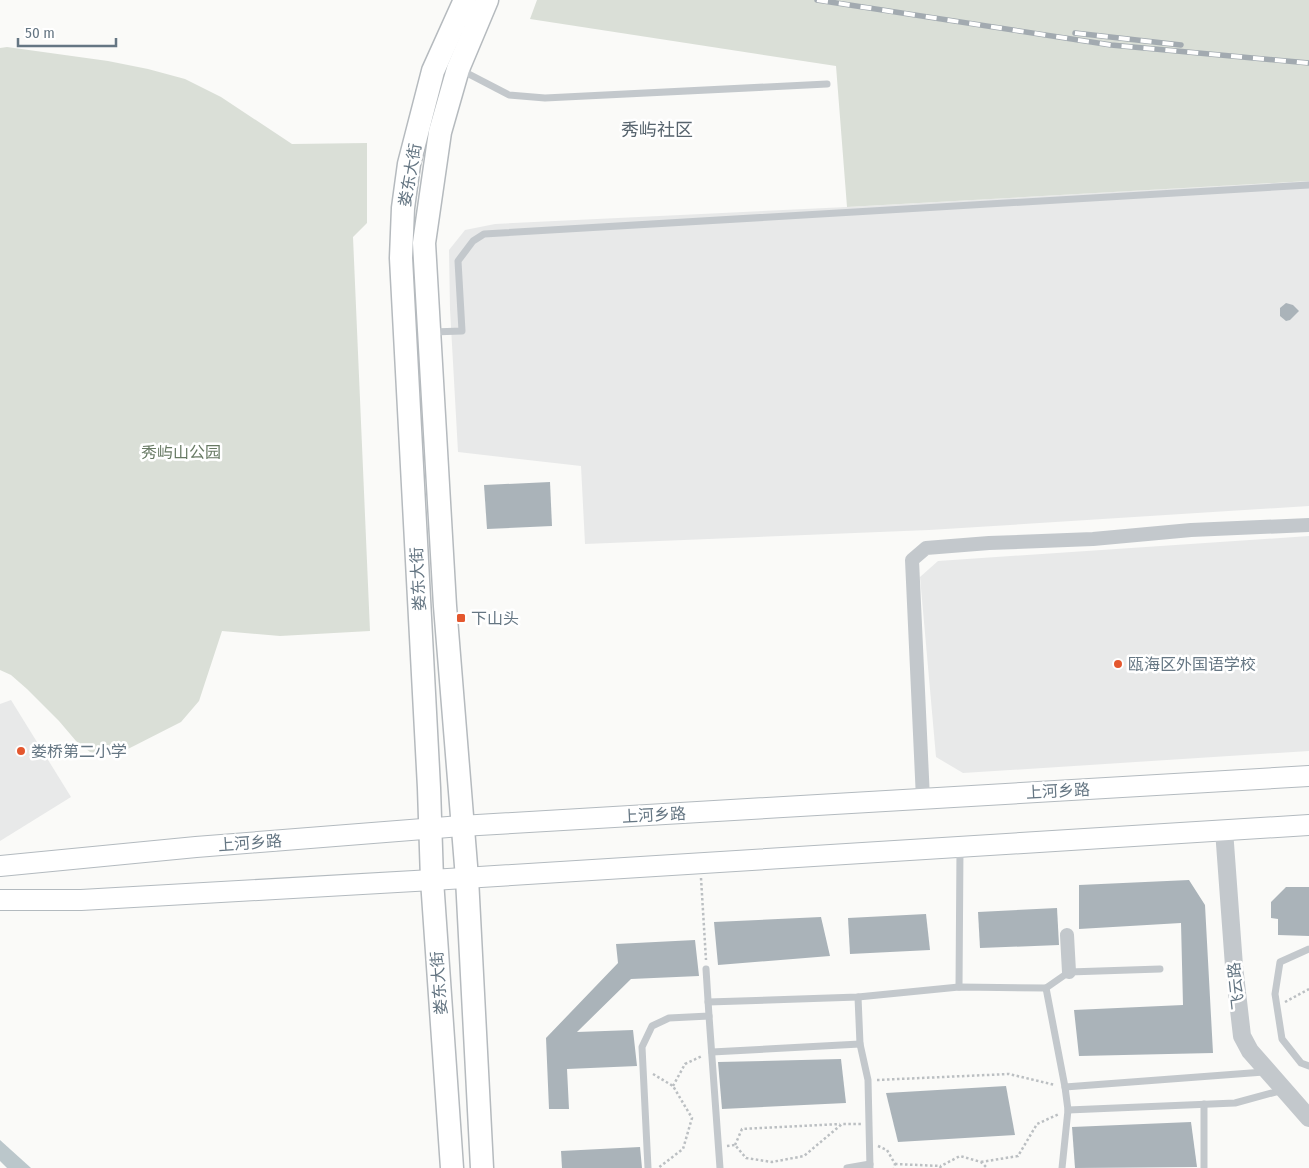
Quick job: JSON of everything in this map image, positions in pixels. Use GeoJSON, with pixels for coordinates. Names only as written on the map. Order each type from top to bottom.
{"type":"FeatureCollection","features":[{"type":"Feature","properties":{"kind":"main road","name":"娄东大街"},"geometry":{"type":"LineString","coordinates":[[452,1168],[432,880],[401,258],[403,208],[409,164],[433,71],[466,0]]}},
{"type":"Feature","properties":{"kind":"main road","name":"娄东大街"},"geometry":{"type":"LineString","coordinates":[[482,1168],[467,878],[461,826],[445,606],[424,243],[440,132],[458,69],[487,0]]}},
{"type":"Feature","properties":{"kind":"main road","name":"上河乡路"},"geometry":{"type":"LineString","coordinates":[[0,866],[196,847],[431,830],[461,826],[1309,776]]}},
{"type":"Feature","properties":{"kind":"main road"},"geometry":{"type":"LineString","coordinates":[[0,900],[81,900],[467,878],[1309,825]]}},
{"type":"Feature","properties":{"kind":"street"},"geometry":{"type":"LineString","coordinates":[[923,799],[912,560],[926,548],[988,543],[1094,539],[1191,530],[1309,525]]}},
{"type":"Feature","properties":{"kind":"street","name":"飞云路"},"geometry":{"type":"LineString","coordinates":[[1224,830],[1234,966],[1242,1036],[1250,1051],[1309,1118]]}},
{"type":"Feature","properties":{"kind":"street"},"geometry":{"type":"LineString","coordinates":[[1067,935],[1069,972]]}},
{"type":"Feature","properties":{"kind":"lane"},"geometry":{"type":"LineString","coordinates":[[458,69],[509,95],[545,98],[826,84]]}},
{"type":"Feature","properties":{"kind":"lane"},"geometry":{"type":"LineString","coordinates":[[429,332],[462,331],[458,261],[473,241],[484,234],[1309,185]]}},
{"type":"Feature","properties":{"kind":"lane"},"geometry":{"type":"LineString","coordinates":[[959,987],[960,847]]}},
{"type":"Feature","properties":{"kind":"lane"},"geometry":{"type":"LineString","coordinates":[[1309,949],[1280,962],[1275,994],[1282,1038],[1301,1063],[1309,1066]]}},
{"type":"Feature","properties":{"kind":"lane"},"geometry":{"type":"LineString","coordinates":[[706,969],[720,1168]]}},
{"type":"Feature","properties":{"kind":"lane"},"geometry":{"type":"LineString","coordinates":[[708,1002],[858,997],[959,987],[1046,988],[1069,972],[1160,969]]}},
{"type":"Feature","properties":{"kind":"lane"},"geometry":{"type":"LineString","coordinates":[[1046,988],[1068,1110],[1062,1168]]}},
{"type":"Feature","properties":{"kind":"lane"},"geometry":{"type":"LineString","coordinates":[[847,1168],[870,1166],[868,1080],[860,1044],[858,997]]}},
{"type":"Feature","properties":{"kind":"lane"},"geometry":{"type":"LineString","coordinates":[[648,1168],[642,1047],[652,1026],[669,1018],[709,1016]]}},
{"type":"Feature","properties":{"kind":"lane"},"geometry":{"type":"LineString","coordinates":[[712,1052],[860,1044]]}},
{"type":"Feature","properties":{"kind":"lane"},"geometry":{"type":"LineString","coordinates":[[1065,1087],[1267,1071]]}},
{"type":"Feature","properties":{"kind":"lane"},"geometry":{"type":"LineString","coordinates":[[1068,1110],[1235,1103],[1284,1090]]}},
{"type":"Feature","properties":{"kind":"lane"},"geometry":{"type":"LineString","coordinates":[[1204,1104],[1204,1168]]}},
{"type":"Feature","properties":{"kind":"path"},"geometry":{"type":"LineString","coordinates":[[700,863],[706,969]]}},
{"type":"Feature","properties":{"kind":"path"},"geometry":{"type":"LineString","coordinates":[[1277,1006],[1309,990]]}},
{"type":"Feature","properties":{"kind":"path"},"geometry":{"type":"LineString","coordinates":[[673,1086],[685,1064],[712,1052]]}},
{"type":"Feature","properties":{"kind":"path"},"geometry":{"type":"LineString","coordinates":[[643,1068],[673,1086],[692,1118],[684,1149],[658,1168]]}},
{"type":"Feature","properties":{"kind":"path"},"geometry":{"type":"LineString","coordinates":[[868,1080],[1010,1074],[1065,1087]]}},
{"type":"Feature","properties":{"kind":"path"},"geometry":{"type":"LineString","coordinates":[[869,1143],[887,1150],[895,1166],[940,1167],[960,1156],[981,1162],[1018,1156],[1037,1124],[1068,1110]]}},
{"type":"Feature","properties":{"kind":"path"},"geometry":{"type":"LineString","coordinates":[[735,1145],[746,1158],[772,1162],[804,1156],[842,1124]]}},
{"type":"Feature","properties":{"kind":"path"},"geometry":{"type":"LineString","coordinates":[[735,1145],[742,1129],[869,1124]]}},
{"type":"Feature","properties":{"kind":"path"},"geometry":{"type":"LineString","coordinates":[[718,1147],[735,1145]]}},
{"type":"Feature","properties":{"kind":"path"},"geometry":{"type":"LineString","coordinates":[[981,1162],[987,1168]]}},
{"type":"Feature","properties":{"kind":"shaded area"},"geometry":{"type":"Polygon","coordinates":[[[1309,181],[1309,506],[929,530],[585,544],[581,466],[458,452],[450,309],[449,250],[465,230],[495,224],[847,207],[1309,181]]]}},
{"type":"Feature","properties":{"kind":"shaded area","name":"瓯海区外国语学校"},"geometry":{"type":"Polygon","coordinates":[[[1309,536],[1309,751],[963,773],[936,757],[920,577],[938,561],[1309,536]]]}},
{"type":"Feature","properties":{"kind":"shaded area","name":"娄桥第二小学"},"geometry":{"type":"Polygon","coordinates":[[[11,700],[71,797],[0,841],[0,704],[11,700]]]}},
{"type":"Feature","properties":{"kind":"shaded area"},"geometry":{"type":"Polygon","coordinates":[[[0,1140],[31,1168],[7,1168],[0,1161],[0,1140]]]}},
{"type":"Feature","properties":{"kind":"green space"},"geometry":{"type":"Polygon","coordinates":[[[537,0],[1309,0],[1309,181],[847,207],[836,66],[530,19],[537,0]]]}},
{"type":"Feature","properties":{"kind":"green space","name":"秀屿山公园"},"geometry":{"type":"Polygon","coordinates":[[[7,47],[108,61],[185,79],[221,97],[292,144],[367,143],[367,223],[353,237],[370,631],[280,636],[222,631],[199,701],[181,722],[124,751],[110,755],[90,752],[76,741],[27,689],[11,675],[0,670],[0,48],[7,47]]]}},
{"type":"Feature","properties":{"kind":"building"},"geometry":{"type":"Polygon","coordinates":[[[1286,303],[1293,305],[1299,311],[1290,320],[1286,321],[1280,316],[1280,308],[1286,303]]]}},
{"type":"Feature","properties":{"kind":"building"},"geometry":{"type":"Polygon","coordinates":[[[550,482],[552,526],[487,529],[484,485],[550,482]]]}},
{"type":"Feature","properties":{"kind":"building"},"geometry":{"type":"Polygon","coordinates":[[[1189,880],[1205,905],[1213,1053],[1079,1056],[1074,1010],[1183,1005],[1181,923],[1079,929],[1079,885],[1189,880]]]}},
{"type":"Feature","properties":{"kind":"building"},"geometry":{"type":"Polygon","coordinates":[[[1286,887],[1309,887],[1309,936],[1278,935],[1278,919],[1271,918],[1271,902],[1286,887]]]}},
{"type":"Feature","properties":{"kind":"building"},"geometry":{"type":"Polygon","coordinates":[[[1057,908],[1059,945],[980,948],[978,912],[1057,908]]]}},
{"type":"Feature","properties":{"kind":"building"},"geometry":{"type":"Polygon","coordinates":[[[926,914],[930,950],[850,954],[848,918],[926,914]]]}},
{"type":"Feature","properties":{"kind":"building"},"geometry":{"type":"Polygon","coordinates":[[[821,917],[830,956],[718,965],[714,922],[821,917]]]}},
{"type":"Feature","properties":{"kind":"building"},"geometry":{"type":"Polygon","coordinates":[[[695,940],[699,976],[631,979],[577,1032],[633,1030],[637,1066],[567,1069],[569,1109],[549,1109],[546,1038],[618,963],[616,944],[695,940]]]}},
{"type":"Feature","properties":{"kind":"building"},"geometry":{"type":"Polygon","coordinates":[[[841,1059],[846,1103],[722,1109],[718,1062],[841,1059]]]}},
{"type":"Feature","properties":{"kind":"building"},"geometry":{"type":"Polygon","coordinates":[[[1006,1086],[1015,1135],[898,1142],[886,1093],[1006,1086]]]}},
{"type":"Feature","properties":{"kind":"building"},"geometry":{"type":"Polygon","coordinates":[[[1191,1122],[1197,1167],[1075,1168],[1072,1127],[1191,1122]]]}},
{"type":"Feature","properties":{"kind":"building"},"geometry":{"type":"Polygon","coordinates":[[[640,1147],[642,1168],[562,1168],[561,1151],[640,1147]]]}},
{"type":"Feature","properties":{"kind":"railway"},"geometry":{"type":"LineString","coordinates":[[817,0],[1111,45],[1309,63]]}},
{"type":"Feature","properties":{"kind":"railway"},"geometry":{"type":"LineString","coordinates":[[1075,33],[1181,45]]}},
{"type":"Feature","properties":{"kind":"place","name":"下山头"},"geometry":{"type":"Point","coordinates":[461,618]}},
{"type":"Feature","properties":{"kind":"place","name":"瓯海区外国语学校"},"geometry":{"type":"Point","coordinates":[1118,664]}},
{"type":"Feature","properties":{"kind":"place","name":"娄桥第二小学"},"geometry":{"type":"Point","coordinates":[21,751]}},
{"type":"Feature","properties":{"kind":"district","name":"秀屿社区"},"geometry":{"type":"Point","coordinates":[657,130]}}]}
